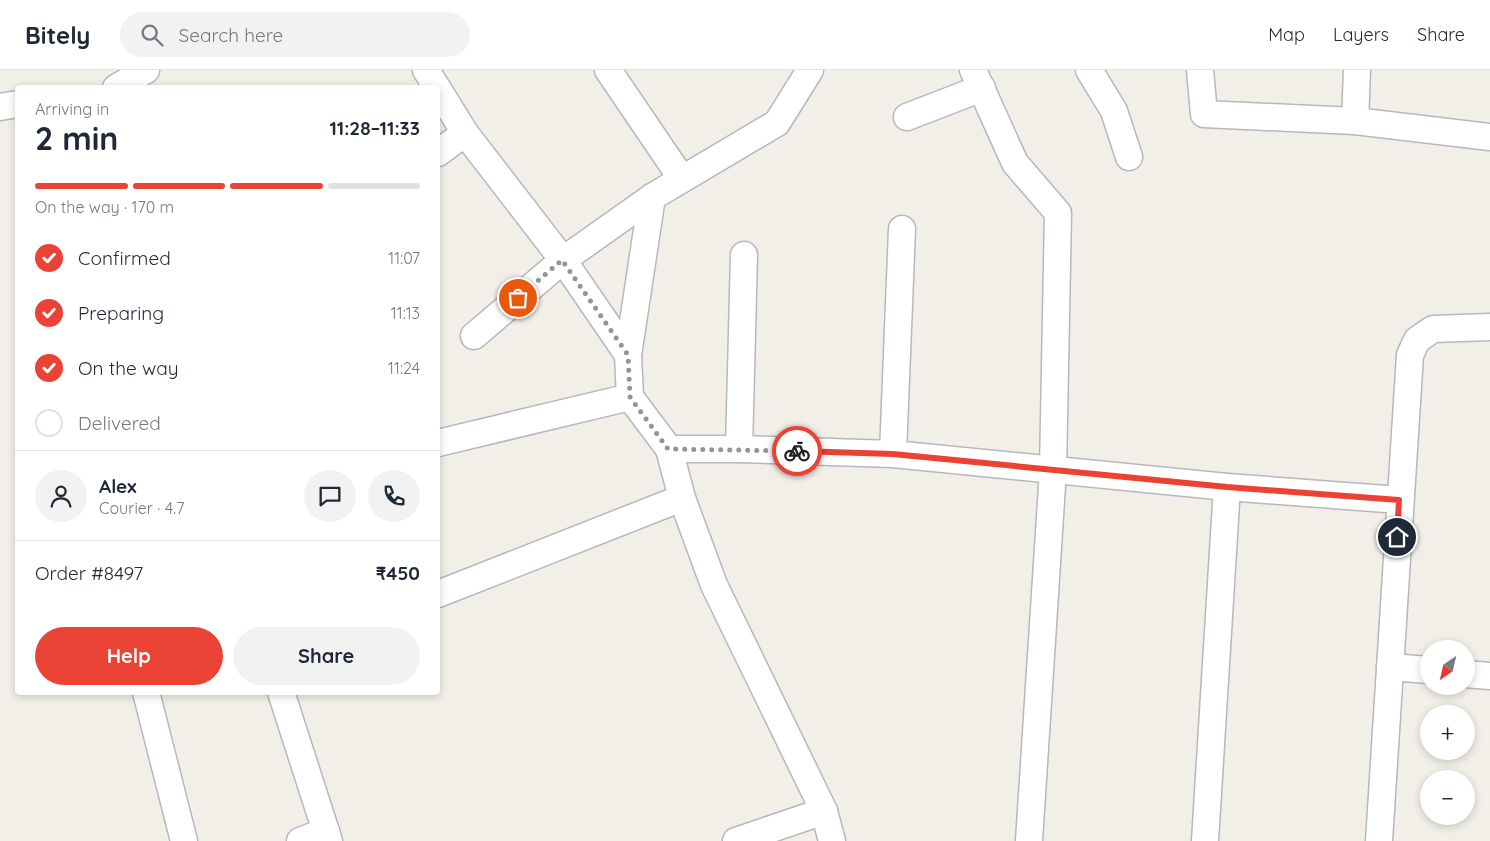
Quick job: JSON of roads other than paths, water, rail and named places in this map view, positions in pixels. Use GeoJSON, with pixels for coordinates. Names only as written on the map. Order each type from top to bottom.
{"type":"FeatureCollection","features":[{"type":"Feature","properties":{"kind":"street"},"geometry":{"type":"LineString","coordinates":[[124,85],[146,70]]}},
{"type":"Feature","properties":{"kind":"street"},"geometry":{"type":"LineString","coordinates":[[426,70],[435,85]]}},
{"type":"Feature","properties":{"kind":"street"},"geometry":{"type":"LineString","coordinates":[[608,70],[682,179]]}},
{"type":"Feature","properties":{"kind":"street"},"geometry":{"type":"LineString","coordinates":[[474,336],[562,260],[652,197],[778,123],[810,70]]}},
{"type":"Feature","properties":{"kind":"street"},"geometry":{"type":"LineString","coordinates":[[1089,70],[1114,111],[1129,157]]}},
{"type":"Feature","properties":{"kind":"street"},"geometry":{"type":"LineString","coordinates":[[1200,70],[1204,114],[1355,121],[1490,137]]}},
{"type":"Feature","properties":{"kind":"street"},"geometry":{"type":"LineString","coordinates":[[1355,121],[1358,70]]}},
{"type":"Feature","properties":{"kind":"street"},"geometry":{"type":"LineString","coordinates":[[907,116],[977,79],[1015,163],[1058,212],[1052,470],[1029,841]]}},
{"type":"Feature","properties":{"kind":"street"},"geometry":{"type":"LineString","coordinates":[[440,93],[465,133],[562,260],[628,355]]}},
{"type":"Feature","properties":{"kind":"street"},"geometry":{"type":"LineString","coordinates":[[0,107],[15,104]]}},
{"type":"Feature","properties":{"kind":"street"},"geometry":{"type":"LineString","coordinates":[[440,152],[465,133]]}},
{"type":"Feature","properties":{"kind":"street"},"geometry":{"type":"LineString","coordinates":[[652,197],[628,355],[630,397],[668,449],[682,498],[714,585],[824,811],[832,841]]}},
{"type":"Feature","properties":{"kind":"street"},"geometry":{"type":"LineString","coordinates":[[893,454],[902,229]]}},
{"type":"Feature","properties":{"kind":"street"},"geometry":{"type":"LineString","coordinates":[[739,449],[744,255]]}},
{"type":"Feature","properties":{"kind":"street"},"geometry":{"type":"LineString","coordinates":[[1379,841],[1399,500],[1410,355],[1417,340],[1433,329],[1490,327]]}},
{"type":"Feature","properties":{"kind":"street"},"geometry":{"type":"LineString","coordinates":[[440,443],[630,397]]}},
{"type":"Feature","properties":{"kind":"street"},"geometry":{"type":"LineString","coordinates":[[668,449],[739,449],[893,454],[1227,487],[1399,500]]}},
{"type":"Feature","properties":{"kind":"street"},"geometry":{"type":"LineString","coordinates":[[1205,841],[1227,487]]}},
{"type":"Feature","properties":{"kind":"street"},"geometry":{"type":"LineString","coordinates":[[440,593],[682,498]]}},
{"type":"Feature","properties":{"kind":"street"},"geometry":{"type":"LineString","coordinates":[[1390,667],[1420,669]]}},
{"type":"Feature","properties":{"kind":"street"},"geometry":{"type":"LineString","coordinates":[[1475,675],[1490,676]]}},
{"type":"Feature","properties":{"kind":"street"},"geometry":{"type":"LineString","coordinates":[[147,695],[184,841]]}},
{"type":"Feature","properties":{"kind":"street"},"geometry":{"type":"LineString","coordinates":[[282,695],[328,836],[300,841]]}},
{"type":"Feature","properties":{"kind":"street"},"geometry":{"type":"LineString","coordinates":[[736,841],[824,811]]}}]}
